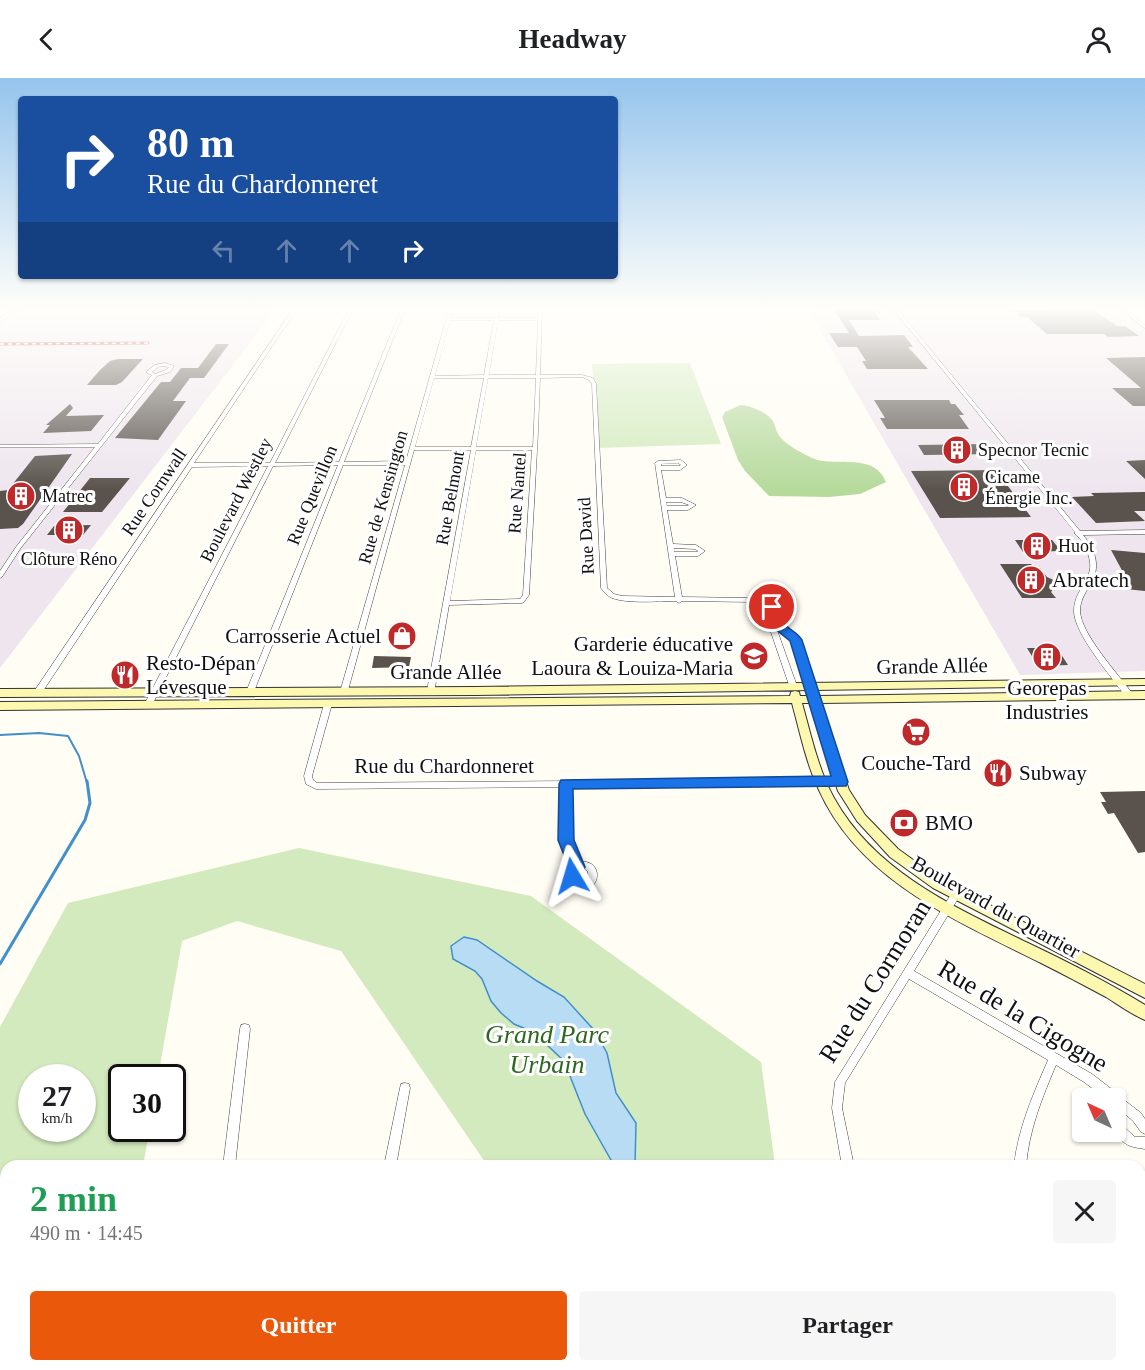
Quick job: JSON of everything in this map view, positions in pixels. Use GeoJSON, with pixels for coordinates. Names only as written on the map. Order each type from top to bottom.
{"type":"FeatureCollection","features":[{"type":"Feature","properties":{"kind":"main road","name":"Grande Allée"},"geometry":{"type":"LineString","coordinates":[[0,693],[344,692],[1145,682]]}},
{"type":"Feature","properties":{"kind":"main road","name":"Boulevard du Quartier"},"geometry":{"type":"LineString","coordinates":[[793,686],[821,782],[841,820],[863,848],[904,883],[947,909],[1089,981],[1145,1013]]}},
{"type":"Feature","properties":{"kind":"main road","name":"Boulevard du Quartier"},"geometry":{"type":"LineString","coordinates":[[810,687],[840,782],[857,812],[879,840],[909,866],[956,894],[1145,991]]}},
{"type":"Feature","properties":{"kind":"main road","name":"Grande Allée"},"geometry":{"type":"LineString","coordinates":[[0,706],[814,700],[1145,694]]}},
{"type":"Feature","properties":{"kind":"street","name":"Rue Cornwall"},"geometry":{"type":"LineString","coordinates":[[38,692],[254,369]]}},
{"type":"Feature","properties":{"kind":"street","name":"Boulevard Westley"},"geometry":{"type":"LineString","coordinates":[[148,705],[320,369]]}},
{"type":"Feature","properties":{"kind":"street","name":"Rue Quevillon"},"geometry":{"type":"LineString","coordinates":[[250,692],[379,369]]}},
{"type":"Feature","properties":{"kind":"street","name":"Rue de Kensington"},"geometry":{"type":"LineString","coordinates":[[344,692],[434,369]]}},
{"type":"Feature","properties":{"kind":"street","name":"Rue Belmont"},"geometry":{"type":"LineString","coordinates":[[431,691],[489,369]]}},
{"type":"Feature","properties":{"kind":"street","name":"Rue Nantel"},"geometry":{"type":"LineString","coordinates":[[446,603],[522,602],[526,595],[537,369]]}},
{"type":"Feature","properties":{"kind":"street"},"geometry":{"type":"LineString","coordinates":[[944,369],[1090,549],[1095,566],[1077,610],[1079,620],[1129,695]]}},
{"type":"Feature","properties":{"kind":"street"},"geometry":{"type":"LineString","coordinates":[[0,576],[18,548],[156,375]]}},
{"type":"Feature","properties":{"kind":"street"},"geometry":{"type":"LineString","coordinates":[[432,377],[537,376]]}},
{"type":"Feature","properties":{"kind":"street","name":"Rue David"},"geometry":{"type":"LineString","coordinates":[[537,376],[582,376],[591,379],[594,384],[604,588],[608,594],[616,598],[679,601],[759,601]]}},
{"type":"Feature","properties":{"kind":"street"},"geometry":{"type":"LineString","coordinates":[[0,446],[98,445]]}},
{"type":"Feature","properties":{"kind":"street"},"geometry":{"type":"LineString","coordinates":[[411,449],[535,448]]}},
{"type":"Feature","properties":{"kind":"street"},"geometry":{"type":"LineString","coordinates":[[190,465],[407,463]]}},
{"type":"Feature","properties":{"kind":"street"},"geometry":{"type":"LineString","coordinates":[[658,468],[679,601]]}},
{"type":"Feature","properties":{"kind":"street"},"geometry":{"type":"LineString","coordinates":[[663,500],[682,500],[693,505],[688,508],[664,508]]}},
{"type":"Feature","properties":{"kind":"street"},"geometry":{"type":"LineString","coordinates":[[1077,533],[1145,532]]}},
{"type":"Feature","properties":{"kind":"street"},"geometry":{"type":"LineString","coordinates":[[671,546],[696,546],[702,550],[697,554],[672,554]]}},
{"type":"Feature","properties":{"kind":"street"},"geometry":{"type":"LineString","coordinates":[[759,601],[765,606],[793,686]]}},
{"type":"Feature","properties":{"kind":"street"},"geometry":{"type":"LineString","coordinates":[[759,601],[771,606],[778,625],[794,637],[810,687]]}},
{"type":"Feature","properties":{"kind":"street","name":"Rue du Chardonneret"},"geometry":{"type":"LineString","coordinates":[[328,704],[308,776],[308,780],[313,785],[840,782]]}},
{"type":"Feature","properties":{"kind":"street"},"geometry":{"type":"LineString","coordinates":[[566,784],[566,840],[577,867]]}},
{"type":"Feature","properties":{"kind":"street","name":"Rue du Cormoran"},"geometry":{"type":"LineString","coordinates":[[847,1160],[837,1108],[840,1082],[909,974],[956,894]]}},
{"type":"Feature","properties":{"kind":"street","name":"Rue de la Cigogne"},"geometry":{"type":"LineString","coordinates":[[909,974],[1088,1078],[1101,1088]]}},
{"type":"Feature","properties":{"kind":"street"},"geometry":{"type":"LineString","coordinates":[[230,1160],[245,1029]]}},
{"type":"Feature","properties":{"kind":"street"},"geometry":{"type":"LineString","coordinates":[[1020,1160],[1021,1145],[1028,1120],[1053,1058]]}},
{"type":"Feature","properties":{"kind":"street"},"geometry":{"type":"LineString","coordinates":[[391,1160],[405,1088]]}},
{"type":"Feature","properties":{"kind":"street","name":"Rue de la Cigogne"},"geometry":{"type":"LineString","coordinates":[[1126,1108],[1137,1117],[1145,1128]]}},
{"type":"Feature","properties":{"kind":"street"},"geometry":{"type":"LineString","coordinates":[[1126,1136],[1132,1142],[1145,1143]]}},
{"type":"Feature","properties":{"kind":"shaded area"},"geometry":{"type":"Polygon","coordinates":[[[0,369],[230,369],[0,668],[0,369]]]}},
{"type":"Feature","properties":{"kind":"shaded area"},"geometry":{"type":"Polygon","coordinates":[[[843,369],[1145,369],[1145,671],[1020,675],[843,369]]]}},
{"type":"Feature","properties":{"kind":"green space"},"geometry":{"type":"Polygon","coordinates":[[[592,369],[692,369],[721,444],[597,448],[592,369]]]}},
{"type":"Feature","properties":{"kind":"green space"},"geometry":{"type":"Polygon","coordinates":[[[741,405],[754,408],[767,415],[773,421],[781,438],[804,454],[821,461],[863,463],[880,472],[886,482],[860,494],[829,497],[769,496],[745,471],[738,460],[722,417],[725,412],[741,405]]]}},
{"type":"Feature","properties":{"kind":"green space","name":"Grand Parc Urbain"},"geometry":{"type":"Polygon","coordinates":[[[299,848],[531,896],[761,1062],[774,1160],[484,1160],[341,951],[237,921],[182,941],[160,1064],[108,1064],[108,1142],[147,1142],[144,1160],[0,1160],[0,1027],[68,903],[299,848]]]}},
{"type":"Feature","properties":{"kind":"water"},"geometry":{"type":"Polygon","coordinates":[[[464,937],[477,940],[564,997],[594,1030],[607,1053],[616,1093],[636,1123],[635,1160],[611,1160],[585,1114],[564,1061],[533,1032],[514,1024],[501,1013],[491,1001],[482,979],[475,971],[453,959],[451,946],[464,937]]]}},
{"type":"Feature","properties":{"kind":"building"},"geometry":{"type":"Polygon","coordinates":[[[134,369],[116,385],[87,385],[100,370],[134,369]]]}},
{"type":"Feature","properties":{"kind":"building"},"geometry":{"type":"Polygon","coordinates":[[[180,369],[210,369],[204,378],[190,378],[173,401],[186,401],[158,440],[115,438],[161,382],[170,382],[180,369]]]}},
{"type":"Feature","properties":{"kind":"building"},"geometry":{"type":"Polygon","coordinates":[[[1119,369],[1145,369],[1145,406],[1133,406],[1112,388],[1141,388],[1119,369]]]}},
{"type":"Feature","properties":{"kind":"building"},"geometry":{"type":"Polygon","coordinates":[[[874,400],[949,400],[964,415],[959,415],[969,429],[887,429],[880,418],[885,418],[874,400]]]}},
{"type":"Feature","properties":{"kind":"building"},"geometry":{"type":"Polygon","coordinates":[[[70,404],[73,408],[66,416],[104,415],[91,431],[43,433],[50,425],[46,425],[70,404]]]}},
{"type":"Feature","properties":{"kind":"building","name":"Specnor Tecnic"},"geometry":{"type":"Polygon","coordinates":[[[988,444],[996,454],[924,455],[918,445],[988,444]]]}},
{"type":"Feature","properties":{"kind":"building","name":"Matrec"},"geometry":{"type":"Polygon","coordinates":[[[72,454],[23,524],[18,528],[0,529],[0,491],[8,490],[35,456],[72,454]]]}},
{"type":"Feature","properties":{"kind":"building"},"geometry":{"type":"Polygon","coordinates":[[[1145,460],[1145,479],[1126,461],[1145,460]]]}},
{"type":"Feature","properties":{"kind":"building","name":"Cicame Énergie Inc."},"geometry":{"type":"Polygon","coordinates":[[[996,470],[1031,517],[940,518],[911,471],[996,470]]]}},
{"type":"Feature","properties":{"kind":"building"},"geometry":{"type":"Polygon","coordinates":[[[90,478],[130,478],[102,512],[63,512],[90,478]]]}},
{"type":"Feature","properties":{"kind":"building"},"geometry":{"type":"Polygon","coordinates":[[[1145,492],[1145,511],[1134,511],[1145,521],[1096,523],[1072,497],[1094,496],[1091,493],[1145,492]]]}},
{"type":"Feature","properties":{"kind":"building","name":"Clôture Réno"},"geometry":{"type":"Polygon","coordinates":[[[91,525],[83,535],[47,535],[54,526],[91,525]]]}},
{"type":"Feature","properties":{"kind":"building","name":"Huot"},"geometry":{"type":"Polygon","coordinates":[[[1015,540],[1052,540],[1061,551],[1023,552],[1015,540]]]}},
{"type":"Feature","properties":{"kind":"building"},"geometry":{"type":"Polygon","coordinates":[[[1111,550],[1145,553],[1145,591],[1125,589],[1118,575],[1125,576],[1111,550]]]}},
{"type":"Feature","properties":{"kind":"building","name":"Abratech"},"geometry":{"type":"Polygon","coordinates":[[[1000,564],[1031,564],[1034,568],[1040,568],[1047,577],[1058,582],[1051,592],[1056,598],[1022,598],[1000,564]]]}},
{"type":"Feature","properties":{"kind":"building","name":"Georepas Industries"},"geometry":{"type":"Polygon","coordinates":[[[1027,648],[1057,648],[1068,665],[1038,666],[1027,648]]]}},
{"type":"Feature","properties":{"kind":"building"},"geometry":{"type":"Polygon","coordinates":[[[374,656],[411,657],[409,667],[372,668],[374,656]]]}},
{"type":"Feature","properties":{"kind":"building"},"geometry":{"type":"Polygon","coordinates":[[[1145,791],[1145,852],[1138,853],[1114,813],[1108,814],[1101,802],[1106,802],[1100,792],[1145,791]]]}},
{"type":"Feature","properties":{"kind":"waterway"},"geometry":{"type":"LineString","coordinates":[[0,735],[39,733],[68,736],[79,756],[87,783]]}},
{"type":"Feature","properties":{"kind":"waterway"},"geometry":{"type":"LineString","coordinates":[[0,964],[85,820],[90,803],[87,781]]}},
{"type":"Feature","properties":{"kind":"place","name":"Specnor Tecnic"},"geometry":{"type":"Point","coordinates":[957,450]}},
{"type":"Feature","properties":{"kind":"place","name":"Cicame Énergie Inc."},"geometry":{"type":"Point","coordinates":[964,487]}},
{"type":"Feature","properties":{"kind":"place","name":"Matrec"},"geometry":{"type":"Point","coordinates":[21,496]}},
{"type":"Feature","properties":{"kind":"place","name":"Clôture Réno"},"geometry":{"type":"Point","coordinates":[69,530]}},
{"type":"Feature","properties":{"kind":"place","name":"Huot"},"geometry":{"type":"Point","coordinates":[1037,546]}},
{"type":"Feature","properties":{"kind":"place","name":"Abratech"},"geometry":{"type":"Point","coordinates":[1031,580]}},
{"type":"Feature","properties":{"kind":"place","name":"Carrosserie Actuel"},"geometry":{"type":"Point","coordinates":[402,636]}},
{"type":"Feature","properties":{"kind":"place","name":"Garderie éducative Laoura & Louiza-Maria"},"geometry":{"type":"Point","coordinates":[754,656]}},
{"type":"Feature","properties":{"kind":"place","name":"Georepas Industries"},"geometry":{"type":"Point","coordinates":[1047,657]}},
{"type":"Feature","properties":{"kind":"place","name":"Resto-Dépan Lévesque"},"geometry":{"type":"Point","coordinates":[125,675]}},
{"type":"Feature","properties":{"kind":"place","name":"Couche-Tard"},"geometry":{"type":"Point","coordinates":[916,732]}},
{"type":"Feature","properties":{"kind":"place","name":"Subway"},"geometry":{"type":"Point","coordinates":[998,773]}},
{"type":"Feature","properties":{"kind":"place","name":"BMO"},"geometry":{"type":"Point","coordinates":[904,823]}},
{"type":"Feature","properties":{"kind":"route"},"geometry":{"type":"LineString","coordinates":[[572,876],[577,867],[566,840],[566,784],[840,782],[796,640],[778,625],[772,607]]}}]}
